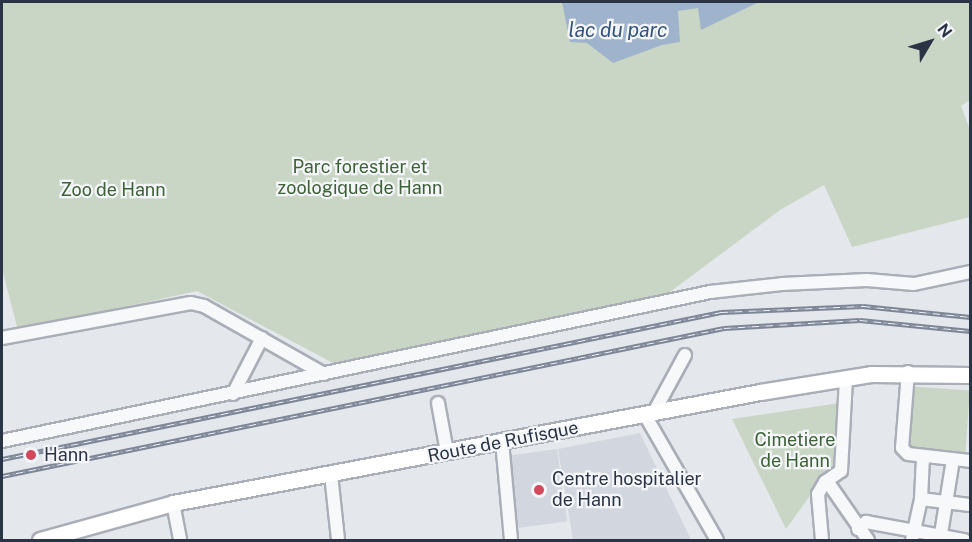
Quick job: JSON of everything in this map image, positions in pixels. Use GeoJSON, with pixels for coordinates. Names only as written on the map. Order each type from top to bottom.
{"type":"FeatureCollection","features":[{"type":"Feature","properties":{"kind":"main road","name":"Route de Rufisque"},"geometry":{"type":"LineString","coordinates":[[40,540],[172,504],[846,378],[908,372],[970,375]]}},
{"type":"Feature","properties":{"kind":"street"},"geometry":{"type":"LineString","coordinates":[[2,441],[710,292],[782,284],[867,280],[914,284],[970,272]]}},
{"type":"Feature","properties":{"kind":"street"},"geometry":{"type":"LineString","coordinates":[[2,338],[190,303],[204,306],[324,374]]}},
{"type":"Feature","properties":{"kind":"street"},"geometry":{"type":"LineString","coordinates":[[233,394],[262,338]]}},
{"type":"Feature","properties":{"kind":"street"},"geometry":{"type":"LineString","coordinates":[[685,355],[649,414],[717,540]]}},
{"type":"Feature","properties":{"kind":"street"},"geometry":{"type":"LineString","coordinates":[[908,372],[902,448],[908,454],[970,461]]}},
{"type":"Feature","properties":{"kind":"street"},"geometry":{"type":"LineString","coordinates":[[822,540],[818,499],[827,481],[841,471],[846,378]]}},
{"type":"Feature","properties":{"kind":"street"},"geometry":{"type":"LineString","coordinates":[[438,403],[447,452]]}},
{"type":"Feature","properties":{"kind":"street"},"geometry":{"type":"LineString","coordinates":[[501,441],[511,540]]}},
{"type":"Feature","properties":{"kind":"street"},"geometry":{"type":"LineString","coordinates":[[913,535],[921,499],[923,456]]}},
{"type":"Feature","properties":{"kind":"street"},"geometry":{"type":"LineString","coordinates":[[940,538],[949,502],[953,459]]}},
{"type":"Feature","properties":{"kind":"street"},"geometry":{"type":"LineString","coordinates":[[332,474],[338,540]]}},
{"type":"Feature","properties":{"kind":"street"},"geometry":{"type":"LineString","coordinates":[[827,481],[868,540]]}},
{"type":"Feature","properties":{"kind":"street"},"geometry":{"type":"LineString","coordinates":[[921,499],[970,505]]}},
{"type":"Feature","properties":{"kind":"street"},"geometry":{"type":"LineString","coordinates":[[172,504],[180,540]]}},
{"type":"Feature","properties":{"kind":"street"},"geometry":{"type":"LineString","coordinates":[[858,528],[866,522],[913,535],[964,540]]}},
{"type":"Feature","properties":{"kind":"shaded area"},"geometry":{"type":"Polygon","coordinates":[[[640,433],[691,540],[573,540],[558,449],[640,433]]]}},
{"type":"Feature","properties":{"kind":"shaded area","name":"Centre hospitalier de Hann"},"geometry":{"type":"Polygon","coordinates":[[[557,449],[567,521],[519,528],[508,456],[557,449]]]}},
{"type":"Feature","properties":{"kind":"green space","name":"Parc forestier et zoologique de Hann"},"geometry":{"type":"Polygon","coordinates":[[[2,2],[970,2],[970,100],[961,106],[970,130],[970,217],[852,247],[824,185],[780,210],[666,295],[335,364],[197,291],[18,330],[2,269],[2,2]]]}},
{"type":"Feature","properties":{"kind":"green space"},"geometry":{"type":"Polygon","coordinates":[[[905,386],[970,391],[965,456],[900,452],[905,386]]]}},
{"type":"Feature","properties":{"kind":"green space","name":"Cimetiere de Hann"},"geometry":{"type":"Polygon","coordinates":[[[840,403],[841,469],[817,486],[786,529],[732,419],[840,403]]]}},
{"type":"Feature","properties":{"kind":"water","name":"lac du parc"},"geometry":{"type":"Polygon","coordinates":[[[562,2],[759,2],[701,30],[698,8],[678,11],[680,42],[662,45],[613,63],[587,43],[570,42],[562,2]]]}},
{"type":"Feature","properties":{"kind":"railway"},"geometry":{"type":"LineString","coordinates":[[2,459],[721,312],[863,306],[970,317]]}},
{"type":"Feature","properties":{"kind":"railway"},"geometry":{"type":"LineString","coordinates":[[2,476],[724,328],[860,320],[970,331]]}},
{"type":"Feature","properties":{"kind":"place","name":"Hann"},"geometry":{"type":"Point","coordinates":[31,455]}},
{"type":"Feature","properties":{"kind":"place","name":"Centre hospitalier de Hann"},"geometry":{"type":"Point","coordinates":[539,490]}},
{"type":"Feature","properties":{"kind":"park label","name":"Zoo de Hann"},"geometry":{"type":"Point","coordinates":[113,190]}}]}
